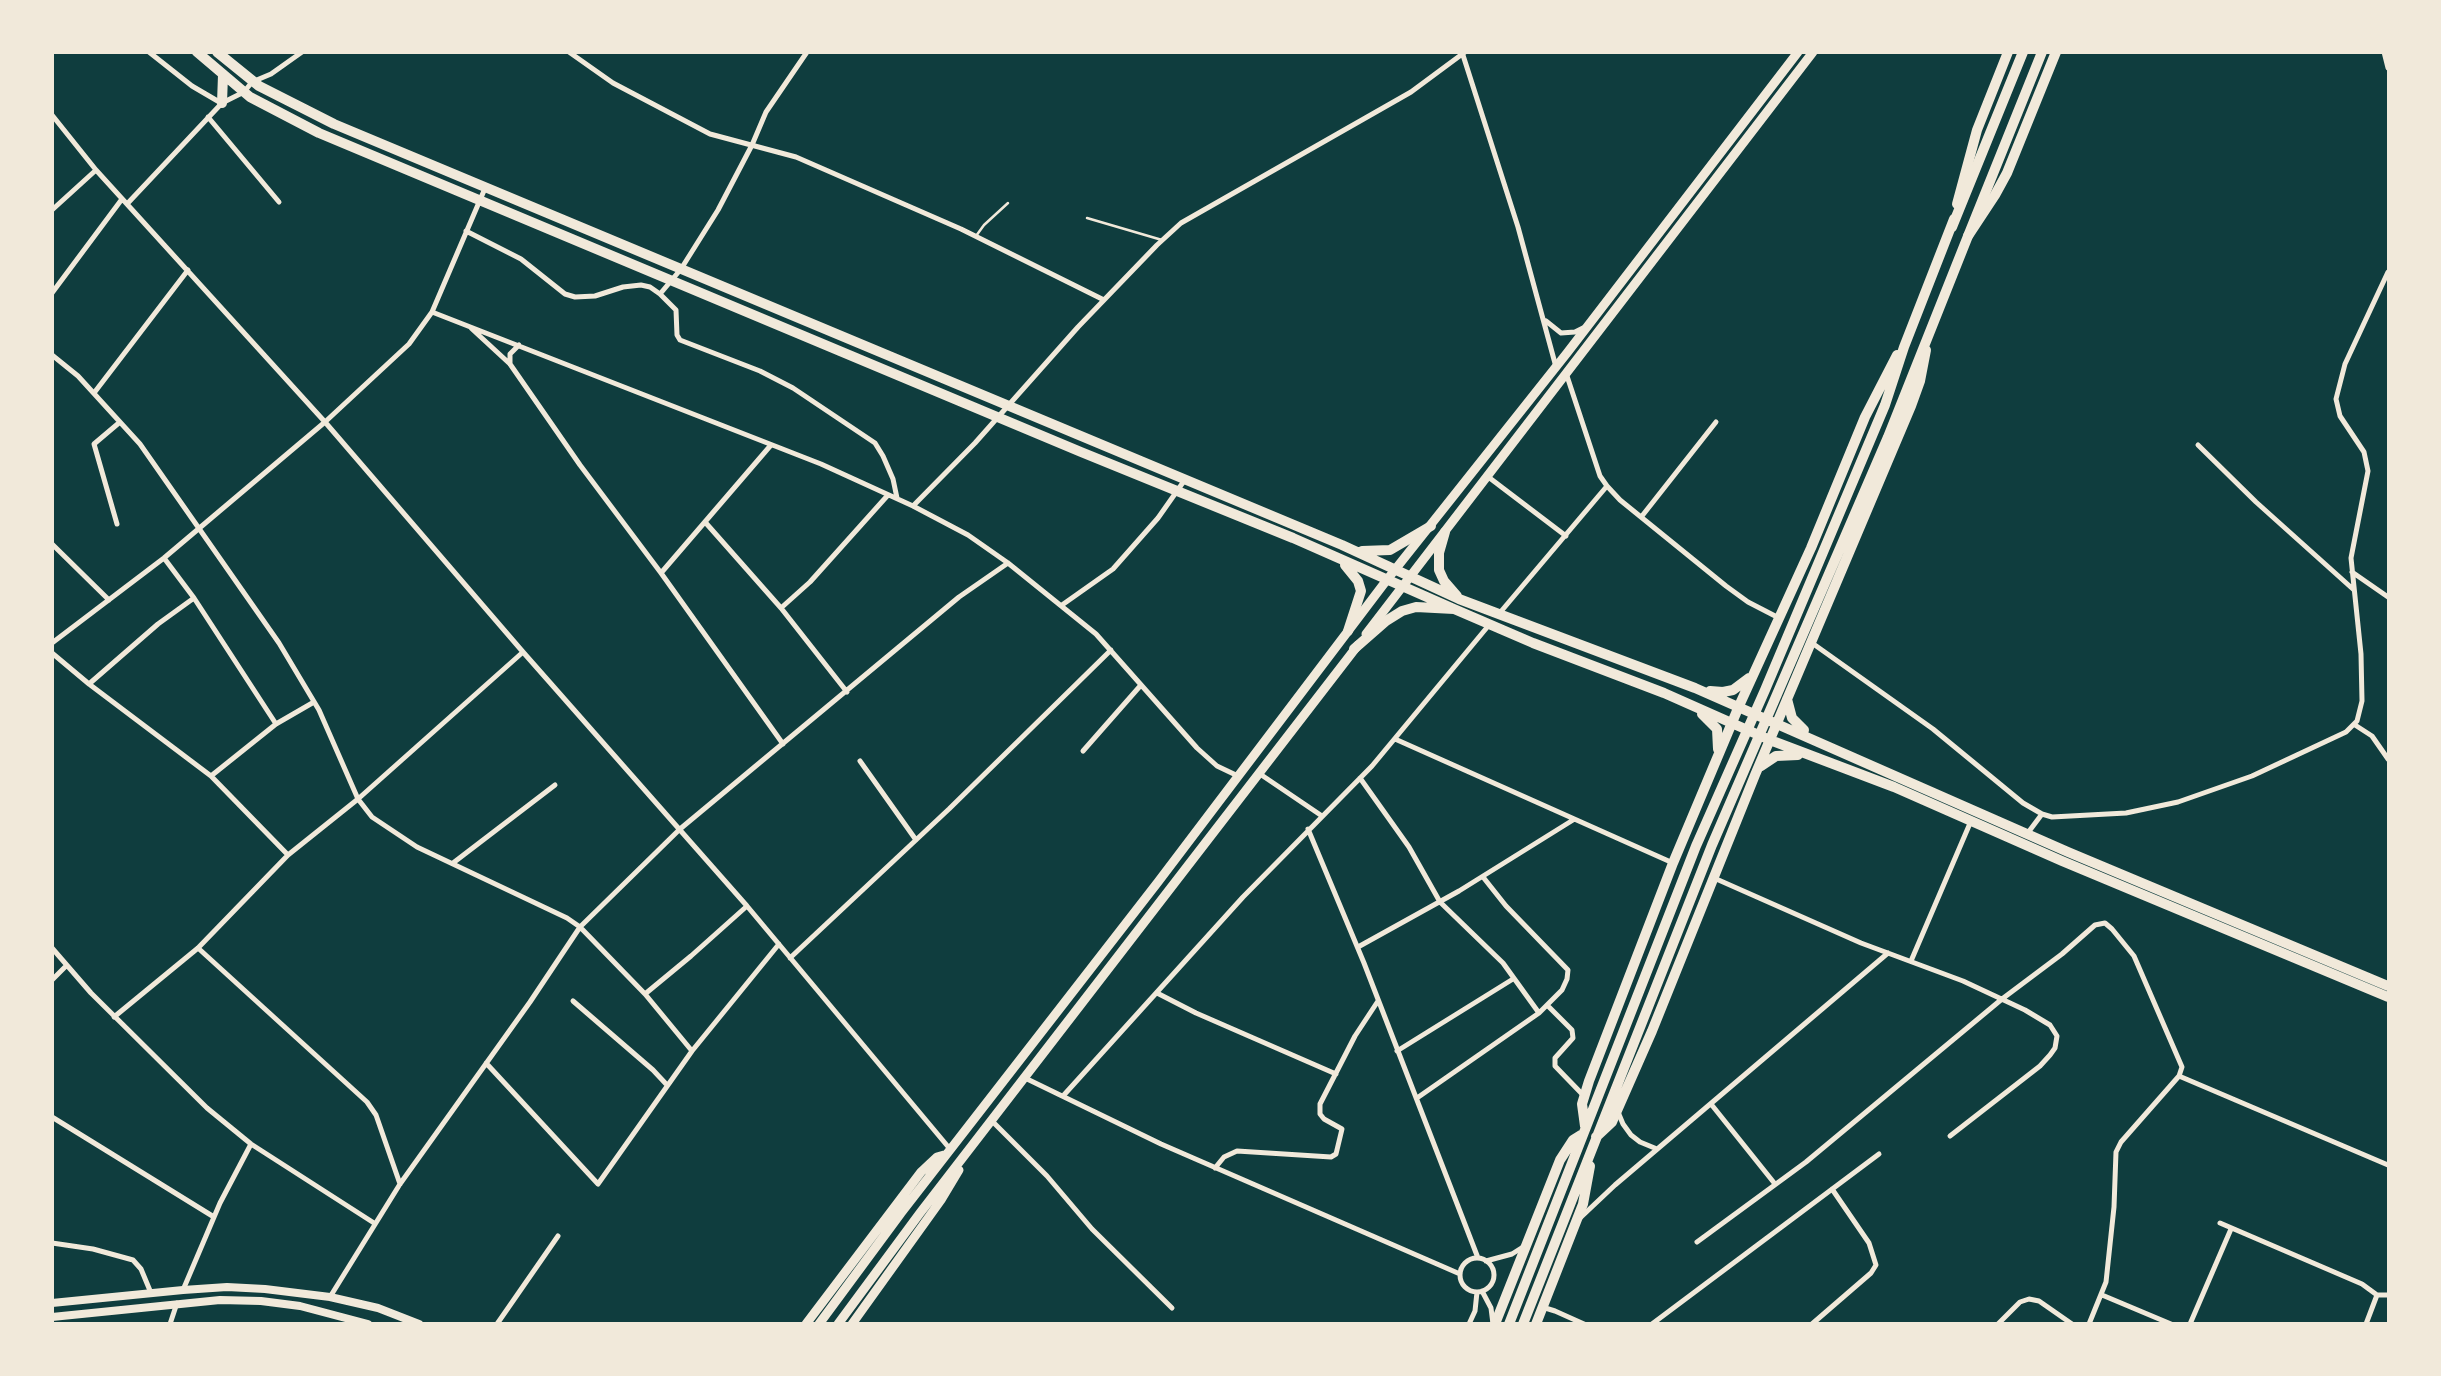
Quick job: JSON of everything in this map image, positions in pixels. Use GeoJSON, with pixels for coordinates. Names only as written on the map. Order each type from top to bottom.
{"type":"FeatureCollection","features":[{"type":"Feature","properties":{"kind":"highway"},"geometry":{"type":"LineString","coordinates":[[197,52],[244,92],[319,134],[1300,541],[1386,581],[1497,615],[1676,680],[1739,706],[1816,739],[2025,839],[2389,996]]}},
{"type":"Feature","properties":{"kind":"highway"},"geometry":{"type":"LineString","coordinates":[[217,52],[252,82],[323,120],[1342,545],[1412,577],[1489,625],[1688,704],[1770,740],[1895,787],[1971,821],[2025,839],[2389,986]]}},
{"type":"Feature","properties":{"kind":"highway"},"geometry":{"type":"LineString","coordinates":[[1952,227],[1977,130],[2008,52]]}},
{"type":"Feature","properties":{"kind":"highway"},"geometry":{"type":"LineString","coordinates":[[1509,1324],[1696,846],[1765,690],[1875,427],[1904,347],[2023,52]]}},
{"type":"Feature","properties":{"kind":"highway"},"geometry":{"type":"LineString","coordinates":[[1523,1324],[1712,845],[1888,437],[2042,52]]}},
{"type":"Feature","properties":{"kind":"highway"},"geometry":{"type":"LineString","coordinates":[[1968,236],[2007,173],[2056,52]]}},
{"type":"Feature","properties":{"kind":"highway"},"geometry":{"type":"LineString","coordinates":[[222,103],[223,75]]}},
{"type":"Feature","properties":{"kind":"highway"},"geometry":{"type":"LineString","coordinates":[[1596,1137],[1608,1128],[1618,1111],[1755,775],[1915,395],[1924,366],[1927,336]]}},
{"type":"Feature","properties":{"kind":"highway"},"geometry":{"type":"LineString","coordinates":[[1583,1131],[1581,1113],[1584,1096],[1673,863],[1865,417],[1887,371],[1904,347]]}},
{"type":"Feature","properties":{"kind":"highway"},"geometry":{"type":"LineString","coordinates":[[1342,545],[1370,551],[1390,550],[1431,526]]}},
{"type":"Feature","properties":{"kind":"highway"},"geometry":{"type":"LineString","coordinates":[[1445,532],[1439,570],[1457,604]]}},
{"type":"Feature","properties":{"kind":"highway"},"geometry":{"type":"LineString","coordinates":[[1336,558],[1360,585],[1360,601],[1348,631]]}},
{"type":"Feature","properties":{"kind":"highway"},"geometry":{"type":"LineString","coordinates":[[1354,649],[1402,611],[1416,607],[1457,604]]}},
{"type":"Feature","properties":{"kind":"highway"},"geometry":{"type":"LineString","coordinates":[[1766,647],[1765,662],[1772,673],[1786,674],[1802,665]]}},
{"type":"Feature","properties":{"kind":"highway"},"geometry":{"type":"LineString","coordinates":[[1695,688],[1727,692],[1743,685],[1754,672]]}},
{"type":"Feature","properties":{"kind":"highway"},"geometry":{"type":"LineString","coordinates":[[1787,698],[1792,718],[1816,739]]}},
{"type":"Feature","properties":{"kind":"highway"},"geometry":{"type":"LineString","coordinates":[[1688,704],[1717,729],[1715,763]]}},
{"type":"Feature","properties":{"kind":"highway"},"geometry":{"type":"LineString","coordinates":[[1755,775],[1766,761],[1776,755],[1809,755]]}},
{"type":"Feature","properties":{"kind":"highway"},"geometry":{"type":"LineString","coordinates":[[1710,776],[1728,762],[1741,765],[1747,774],[1748,792]]}},
{"type":"Feature","properties":{"kind":"highway"},"geometry":{"type":"LineString","coordinates":[[1494,1324],[1564,1153],[1583,1131]]}},
{"type":"Feature","properties":{"kind":"highway"},"geometry":{"type":"LineString","coordinates":[[1536,1324],[1576,1222],[1588,1184],[1590,1158]]}},
{"type":"Feature","properties":{"kind":"main road"},"geometry":{"type":"LineString","coordinates":[[819,1324],[1395,569],[1590,324],[1798,52]]}},
{"type":"Feature","properties":{"kind":"main road"},"geometry":{"type":"LineString","coordinates":[[838,1324],[1813,52]]}},
{"type":"Feature","properties":{"kind":"main road"},"geometry":{"type":"LineString","coordinates":[[806,1324],[921,1172],[937,1157],[948,1152]]}},
{"type":"Feature","properties":{"kind":"main road"},"geometry":{"type":"LineString","coordinates":[[852,1324],[941,1200],[968,1152]]}},
{"type":"Feature","properties":{"kind":"main road"},"geometry":{"type":"LineString","coordinates":[[52,1303],[226,1287],[265,1289],[330,1297],[378,1308],[419,1324]]}},
{"type":"Feature","properties":{"kind":"main road"},"geometry":{"type":"LineString","coordinates":[[52,1317],[220,1300],[261,1301],[333,1313],[368,1324]]}},
{"type":"Feature","properties":{"kind":"street"},"geometry":{"type":"LineString","coordinates":[[149,52],[192,86],[222,103]]}},
{"type":"Feature","properties":{"kind":"street"},"geometry":{"type":"LineString","coordinates":[[127,204],[222,103],[244,92],[252,82],[271,74],[302,52]]}},
{"type":"Feature","properties":{"kind":"street"},"geometry":{"type":"LineString","coordinates":[[569,52],[613,83],[700,129],[718,137],[770,148],[796,157],[976,236],[1104,300]]}},
{"type":"Feature","properties":{"kind":"street"},"geometry":{"type":"LineString","coordinates":[[660,294],[681,269],[718,210],[766,112],[807,52]]}},
{"type":"Feature","properties":{"kind":"street"},"geometry":{"type":"LineString","coordinates":[[2384,52],[2389,68]]}},
{"type":"Feature","properties":{"kind":"street"},"geometry":{"type":"LineString","coordinates":[[913,506],[1104,300],[1187,218],[1411,92],[1463,53],[1518,227],[1556,367]]}},
{"type":"Feature","properties":{"kind":"street"},"geometry":{"type":"LineString","coordinates":[[52,115],[96,170],[325,422],[747,906],[948,1152]]}},
{"type":"Feature","properties":{"kind":"street"},"geometry":{"type":"LineString","coordinates":[[208,117],[279,202]]}},
{"type":"Feature","properties":{"kind":"street"},"geometry":{"type":"LineString","coordinates":[[52,209],[96,170]]}},
{"type":"Feature","properties":{"kind":"street"},"geometry":{"type":"LineString","coordinates":[[52,643],[164,558],[325,422],[402,350],[432,312],[486,186]]}},
{"type":"Feature","properties":{"kind":"street"},"geometry":{"type":"LineString","coordinates":[[52,293],[122,199]]}},
{"type":"Feature","properties":{"kind":"street"},"geometry":{"type":"LineString","coordinates":[[466,230],[521,259],[565,294],[575,297],[595,296],[623,287],[650,287],[676,310],[677,335],[680,340],[793,388],[875,443],[888,466],[897,499]]}},
{"type":"Feature","properties":{"kind":"street"},"geometry":{"type":"LineString","coordinates":[[94,393],[188,270]]}},
{"type":"Feature","properties":{"kind":"street"},"geometry":{"type":"LineString","coordinates":[[1812,643],[1933,729],[2023,803],[2042,814],[2061,817],[2114,814],[2169,805],[2264,771],[2339,737],[2355,725],[2361,709],[2363,690],[2351,558],[2368,471],[2364,452],[2340,416],[2336,399],[2345,364],[2389,271]]}},
{"type":"Feature","properties":{"kind":"street"},"geometry":{"type":"LineString","coordinates":[[432,312],[821,464],[913,506],[968,535],[1008,563],[1096,634],[1202,753],[1217,766],[1238,776]]}},
{"type":"Feature","properties":{"kind":"street"},"geometry":{"type":"LineString","coordinates":[[1542,316],[1561,333],[1575,332],[1590,324]]}},
{"type":"Feature","properties":{"kind":"street"},"geometry":{"type":"LineString","coordinates":[[468,326],[510,364],[783,744]]}},
{"type":"Feature","properties":{"kind":"street"},"geometry":{"type":"LineString","coordinates":[[510,364],[510,354],[519,345]]}},
{"type":"Feature","properties":{"kind":"street"},"geometry":{"type":"LineString","coordinates":[[52,355],[94,393],[140,444],[279,643],[314,702],[358,799],[372,817],[417,848],[568,918],[645,994],[692,1051]]}},
{"type":"Feature","properties":{"kind":"street"},"geometry":{"type":"LineString","coordinates":[[1566,373],[1600,476],[1606,486],[1726,586],[1779,618]]}},
{"type":"Feature","properties":{"kind":"street"},"geometry":{"type":"LineString","coordinates":[[117,524],[94,444],[120,422]]}},
{"type":"Feature","properties":{"kind":"street"},"geometry":{"type":"LineString","coordinates":[[1642,516],[1716,422]]}},
{"type":"Feature","properties":{"kind":"street"},"geometry":{"type":"LineString","coordinates":[[661,573],[771,445]]}},
{"type":"Feature","properties":{"kind":"street"},"geometry":{"type":"LineString","coordinates":[[2198,445],[2256,502],[2354,590]]}},
{"type":"Feature","properties":{"kind":"street"},"geometry":{"type":"LineString","coordinates":[[1487,476],[1566,536]]}},
{"type":"Feature","properties":{"kind":"street"},"geometry":{"type":"LineString","coordinates":[[1062,605],[1113,569],[1158,518],[1184,481]]}},
{"type":"Feature","properties":{"kind":"street"},"geometry":{"type":"LineString","coordinates":[[1497,615],[1606,486]]}},
{"type":"Feature","properties":{"kind":"street"},"geometry":{"type":"LineString","coordinates":[[781,608],[810,582],[888,495]]}},
{"type":"Feature","properties":{"kind":"street"},"geometry":{"type":"LineString","coordinates":[[705,522],[781,608],[847,692]]}},
{"type":"Feature","properties":{"kind":"street"},"geometry":{"type":"LineString","coordinates":[[52,544],[109,600]]}},
{"type":"Feature","properties":{"kind":"street"},"geometry":{"type":"LineString","coordinates":[[164,558],[194,598],[276,724]]}},
{"type":"Feature","properties":{"kind":"street"},"geometry":{"type":"LineString","coordinates":[[330,1297],[400,1184],[580,927],[680,830],[959,597],[1008,563]]}},
{"type":"Feature","properties":{"kind":"street"},"geometry":{"type":"LineString","coordinates":[[2352,572],[2389,597]]}},
{"type":"Feature","properties":{"kind":"street"},"geometry":{"type":"LineString","coordinates":[[89,684],[158,624],[194,598]]}},
{"type":"Feature","properties":{"kind":"street"},"geometry":{"type":"LineString","coordinates":[[1063,1096],[1308,829],[1360,778],[1489,625]]}},
{"type":"Feature","properties":{"kind":"street"},"geometry":{"type":"LineString","coordinates":[[790,958],[1111,650]]}},
{"type":"Feature","properties":{"kind":"street"},"geometry":{"type":"LineString","coordinates":[[114,1017],[198,948],[288,855],[358,799],[523,652]]}},
{"type":"Feature","properties":{"kind":"street"},"geometry":{"type":"LineString","coordinates":[[52,653],[211,776],[288,855]]}},
{"type":"Feature","properties":{"kind":"street"},"geometry":{"type":"LineString","coordinates":[[1083,751],[1141,685]]}},
{"type":"Feature","properties":{"kind":"street"},"geometry":{"type":"LineString","coordinates":[[211,776],[276,724],[314,702]]}},
{"type":"Feature","properties":{"kind":"street"},"geometry":{"type":"LineString","coordinates":[[2355,725],[2372,736],[2389,759]]}},
{"type":"Feature","properties":{"kind":"street"},"geometry":{"type":"LineString","coordinates":[[1395,739],[1673,863]]}},
{"type":"Feature","properties":{"kind":"street"},"geometry":{"type":"LineString","coordinates":[[859,761],[916,840]]}},
{"type":"Feature","properties":{"kind":"street"},"geometry":{"type":"LineString","coordinates":[[1260,774],[1322,816]]}},
{"type":"Feature","properties":{"kind":"street"},"geometry":{"type":"LineString","coordinates":[[1360,778],[1409,847],[1440,902],[1503,964],[1539,1013]]}},
{"type":"Feature","properties":{"kind":"street"},"geometry":{"type":"LineString","coordinates":[[453,863],[555,785]]}},
{"type":"Feature","properties":{"kind":"street"},"geometry":{"type":"LineString","coordinates":[[2025,839],[2042,814]]}},
{"type":"Feature","properties":{"kind":"street"},"geometry":{"type":"LineString","coordinates":[[1358,947],[1483,877],[1573,820]]}},
{"type":"Feature","properties":{"kind":"street"},"geometry":{"type":"LineString","coordinates":[[1911,961],[1971,821]]}},
{"type":"Feature","properties":{"kind":"street"},"geometry":{"type":"LineString","coordinates":[[1308,829],[1358,947],[1478,1258]]}},
{"type":"Feature","properties":{"kind":"street"},"geometry":{"type":"LineString","coordinates":[[1417,1098],[1539,1013],[1562,990],[1567,979],[1568,970],[1506,906],[1483,877]]}},
{"type":"Feature","properties":{"kind":"street"},"geometry":{"type":"LineString","coordinates":[[1714,878],[1888,953],[1963,981],[2050,1024],[2057,1036],[2055,1048],[2040,1066],[1950,1136]]}},
{"type":"Feature","properties":{"kind":"street"},"geometry":{"type":"LineString","coordinates":[[645,994],[747,906]]}},
{"type":"Feature","properties":{"kind":"street"},"geometry":{"type":"LineString","coordinates":[[1698,1242],[1806,1162],[2095,925],[2105,923],[2125,944],[2137,964],[2182,1067],[2179,1076],[2121,1142],[2116,1152],[2112,1222],[2102,1295],[2090,1324]]}},
{"type":"Feature","properties":{"kind":"street"},"geometry":{"type":"LineString","coordinates":[[486,1063],[598,1184],[692,1051],[779,944]]}},
{"type":"Feature","properties":{"kind":"street"},"geometry":{"type":"LineString","coordinates":[[52,948],[114,1017],[207,1108],[251,1144],[374,1223]]}},
{"type":"Feature","properties":{"kind":"street"},"geometry":{"type":"LineString","coordinates":[[198,948],[367,1102],[376,1115],[400,1184]]}},
{"type":"Feature","properties":{"kind":"street"},"geometry":{"type":"LineString","coordinates":[[1576,1222],[1888,953]]}},
{"type":"Feature","properties":{"kind":"street"},"geometry":{"type":"LineString","coordinates":[[52,980],[66,966]]}},
{"type":"Feature","properties":{"kind":"street"},"geometry":{"type":"LineString","coordinates":[[1397,1051],[1513,979]]}},
{"type":"Feature","properties":{"kind":"street"},"geometry":{"type":"LineString","coordinates":[[1157,993],[1196,1013],[1336,1074]]}},
{"type":"Feature","properties":{"kind":"street"},"geometry":{"type":"LineString","coordinates":[[573,1001],[667,1085]]}},
{"type":"Feature","properties":{"kind":"street"},"geometry":{"type":"LineString","coordinates":[[1215,1168],[1224,1157],[1237,1151],[1334,1156],[1338,1152],[1342,1129],[1324,1119],[1319,1110],[1355,1036],[1378,1001]]}},
{"type":"Feature","properties":{"kind":"street"},"geometry":{"type":"LineString","coordinates":[[1547,1005],[1572,1030],[1573,1038],[1556,1058],[1555,1066],[1584,1096]]}},
{"type":"Feature","properties":{"kind":"street"},"geometry":{"type":"LineString","coordinates":[[2179,1076],[2389,1166]]}},
{"type":"Feature","properties":{"kind":"street"},"geometry":{"type":"LineString","coordinates":[[1026,1078],[1119,1125],[1460,1275]]}},
{"type":"Feature","properties":{"kind":"street"},"geometry":{"type":"LineString","coordinates":[[1712,1104],[1775,1184]]}},
{"type":"Feature","properties":{"kind":"street"},"geometry":{"type":"LineString","coordinates":[[1618,1111],[1631,1135],[1657,1150]]}},
{"type":"Feature","properties":{"kind":"street"},"geometry":{"type":"LineString","coordinates":[[52,1117],[214,1217]]}},
{"type":"Feature","properties":{"kind":"street"},"geometry":{"type":"LineString","coordinates":[[992,1121],[1047,1176],[1091,1229],[1172,1308]]}},
{"type":"Feature","properties":{"kind":"street"},"geometry":{"type":"LineString","coordinates":[[183,1290],[214,1217],[251,1144]]}},
{"type":"Feature","properties":{"kind":"street"},"geometry":{"type":"LineString","coordinates":[[1652,1324],[1878,1154]]}},
{"type":"Feature","properties":{"kind":"street"},"geometry":{"type":"LineString","coordinates":[[1812,1324],[1871,1273],[1876,1265],[1869,1243],[1832,1189]]}},
{"type":"Feature","properties":{"kind":"street"},"geometry":{"type":"LineString","coordinates":[[2220,1223],[2362,1284],[2377,1295]]}},
{"type":"Feature","properties":{"kind":"street"},"geometry":{"type":"LineString","coordinates":[[2190,1324],[2231,1229]]}},
{"type":"Feature","properties":{"kind":"street"},"geometry":{"type":"LineString","coordinates":[[497,1324],[558,1236]]}},
{"type":"Feature","properties":{"kind":"street"},"geometry":{"type":"LineString","coordinates":[[52,1242],[133,1260],[141,1269],[151,1293]]}},
{"type":"Feature","properties":{"kind":"street"},"geometry":{"type":"LineString","coordinates":[[1486,1261],[1512,1254],[1526,1245]]}},
{"type":"Feature","properties":{"kind":"street"},"geometry":{"type":"LineString","coordinates":[[1469,1324],[1480,1292],[1490,1286],[1493,1277],[1492,1268],[1486,1261],[1478,1258],[1468,1261],[1461,1269],[1460,1275],[1465,1287],[1480,1292],[1491,1308],[1494,1324]]}},
{"type":"Feature","properties":{"kind":"street"},"geometry":{"type":"LineString","coordinates":[[2102,1295],[2171,1324]]}},
{"type":"Feature","properties":{"kind":"street"},"geometry":{"type":"LineString","coordinates":[[2377,1295],[2389,1295]]}},
{"type":"Feature","properties":{"kind":"street"},"geometry":{"type":"LineString","coordinates":[[2366,1324],[2377,1295]]}},
{"type":"Feature","properties":{"kind":"street"},"geometry":{"type":"LineString","coordinates":[[1998,1324],[2020,1302],[2029,1299],[2039,1301],[2072,1324]]}},
{"type":"Feature","properties":{"kind":"street"},"geometry":{"type":"LineString","coordinates":[[170,1324],[177,1303]]}},
{"type":"Feature","properties":{"kind":"street"},"geometry":{"type":"LineString","coordinates":[[1542,1307],[1584,1324]]}},
{"type":"Feature","properties":{"kind":"street"},"geometry":{"type":"LineString","coordinates":[[328,1324],[333,1313]]}},
{"type":"Feature","properties":{"kind":"lane"},"geometry":{"type":"LineString","coordinates":[[976,236],[984,225],[1009,204]]}},
{"type":"Feature","properties":{"kind":"lane"},"geometry":{"type":"LineString","coordinates":[[1087,218],[1162,240]]}}]}
